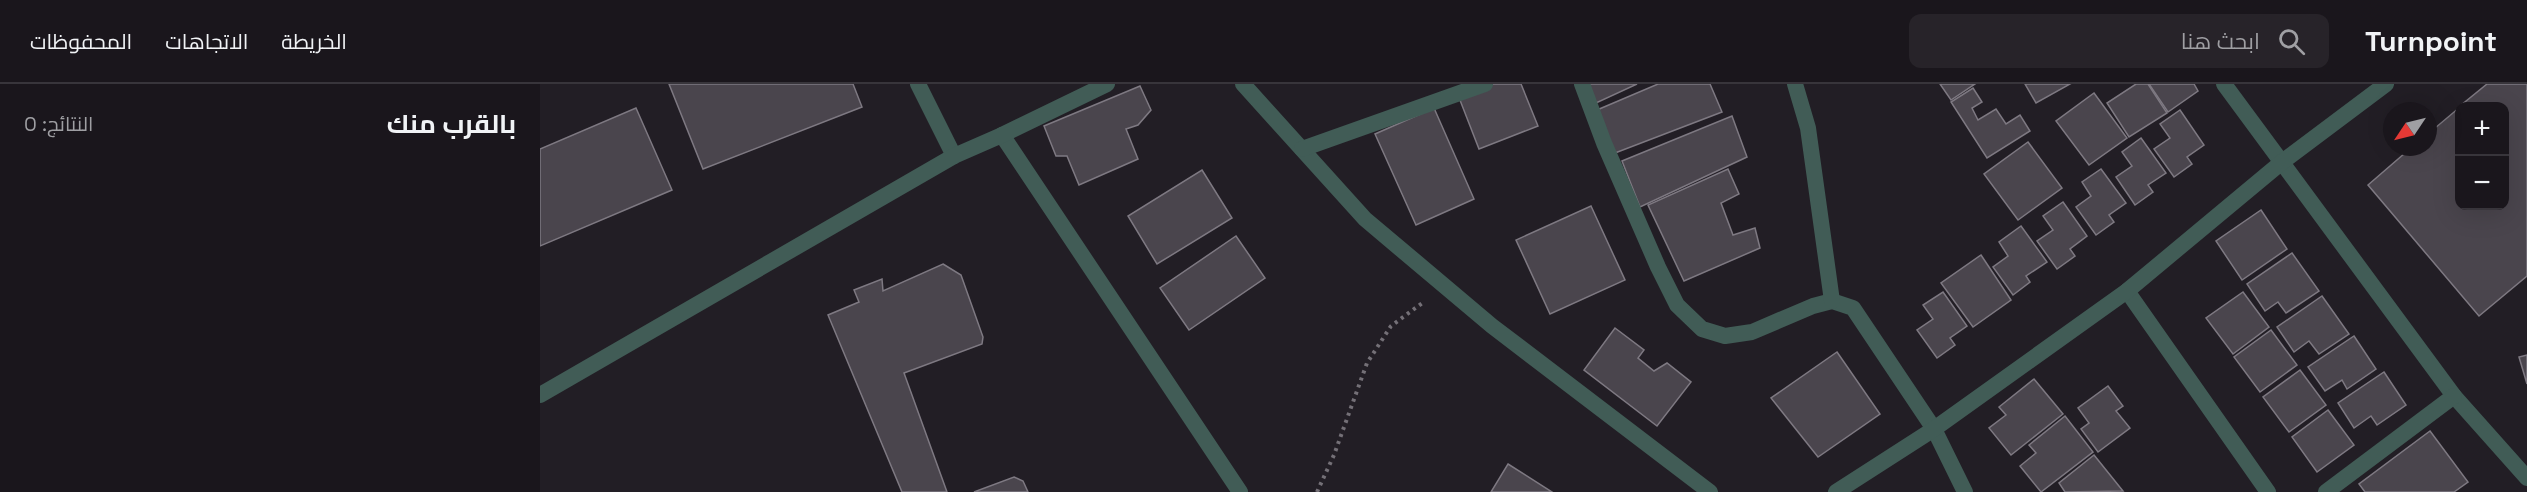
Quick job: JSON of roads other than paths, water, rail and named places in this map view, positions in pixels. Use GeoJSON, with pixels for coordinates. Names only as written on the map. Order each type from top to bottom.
{"type":"FeatureCollection","features":[{"type":"Feature","properties":{"kind":"street"},"geometry":{"type":"LineString","coordinates":[[918,84],[954,156]]}},
{"type":"Feature","properties":{"kind":"street"},"geometry":{"type":"LineString","coordinates":[[540,394],[954,156],[1107,84]]}},
{"type":"Feature","properties":{"kind":"street"},"geometry":{"type":"LineString","coordinates":[[1243,84],[1365,219],[1492,326],[1710,492]]}},
{"type":"Feature","properties":{"kind":"street"},"geometry":{"type":"LineString","coordinates":[[1302,149],[1485,84]]}},
{"type":"Feature","properties":{"kind":"street"},"geometry":{"type":"LineString","coordinates":[[1582,84],[1604,143],[1677,305],[1702,329],[1725,336],[1752,332],[1813,306],[1832,301],[1853,308],[1934,429],[1965,492]]}},
{"type":"Feature","properties":{"kind":"street"},"geometry":{"type":"LineString","coordinates":[[1795,84],[1808,128],[1832,301]]}},
{"type":"Feature","properties":{"kind":"street"},"geometry":{"type":"LineString","coordinates":[[2224,84],[2454,396],[2527,478]]}},
{"type":"Feature","properties":{"kind":"street"},"geometry":{"type":"LineString","coordinates":[[1836,492],[1934,429],[2127,291],[2282,162],[2386,84]]}},
{"type":"Feature","properties":{"kind":"street"},"geometry":{"type":"LineString","coordinates":[[1002,135],[1240,492]]}},
{"type":"Feature","properties":{"kind":"street"},"geometry":{"type":"LineString","coordinates":[[2127,291],[2268,492]]}},
{"type":"Feature","properties":{"kind":"street"},"geometry":{"type":"LineString","coordinates":[[2326,492],[2454,396]]}}]}
